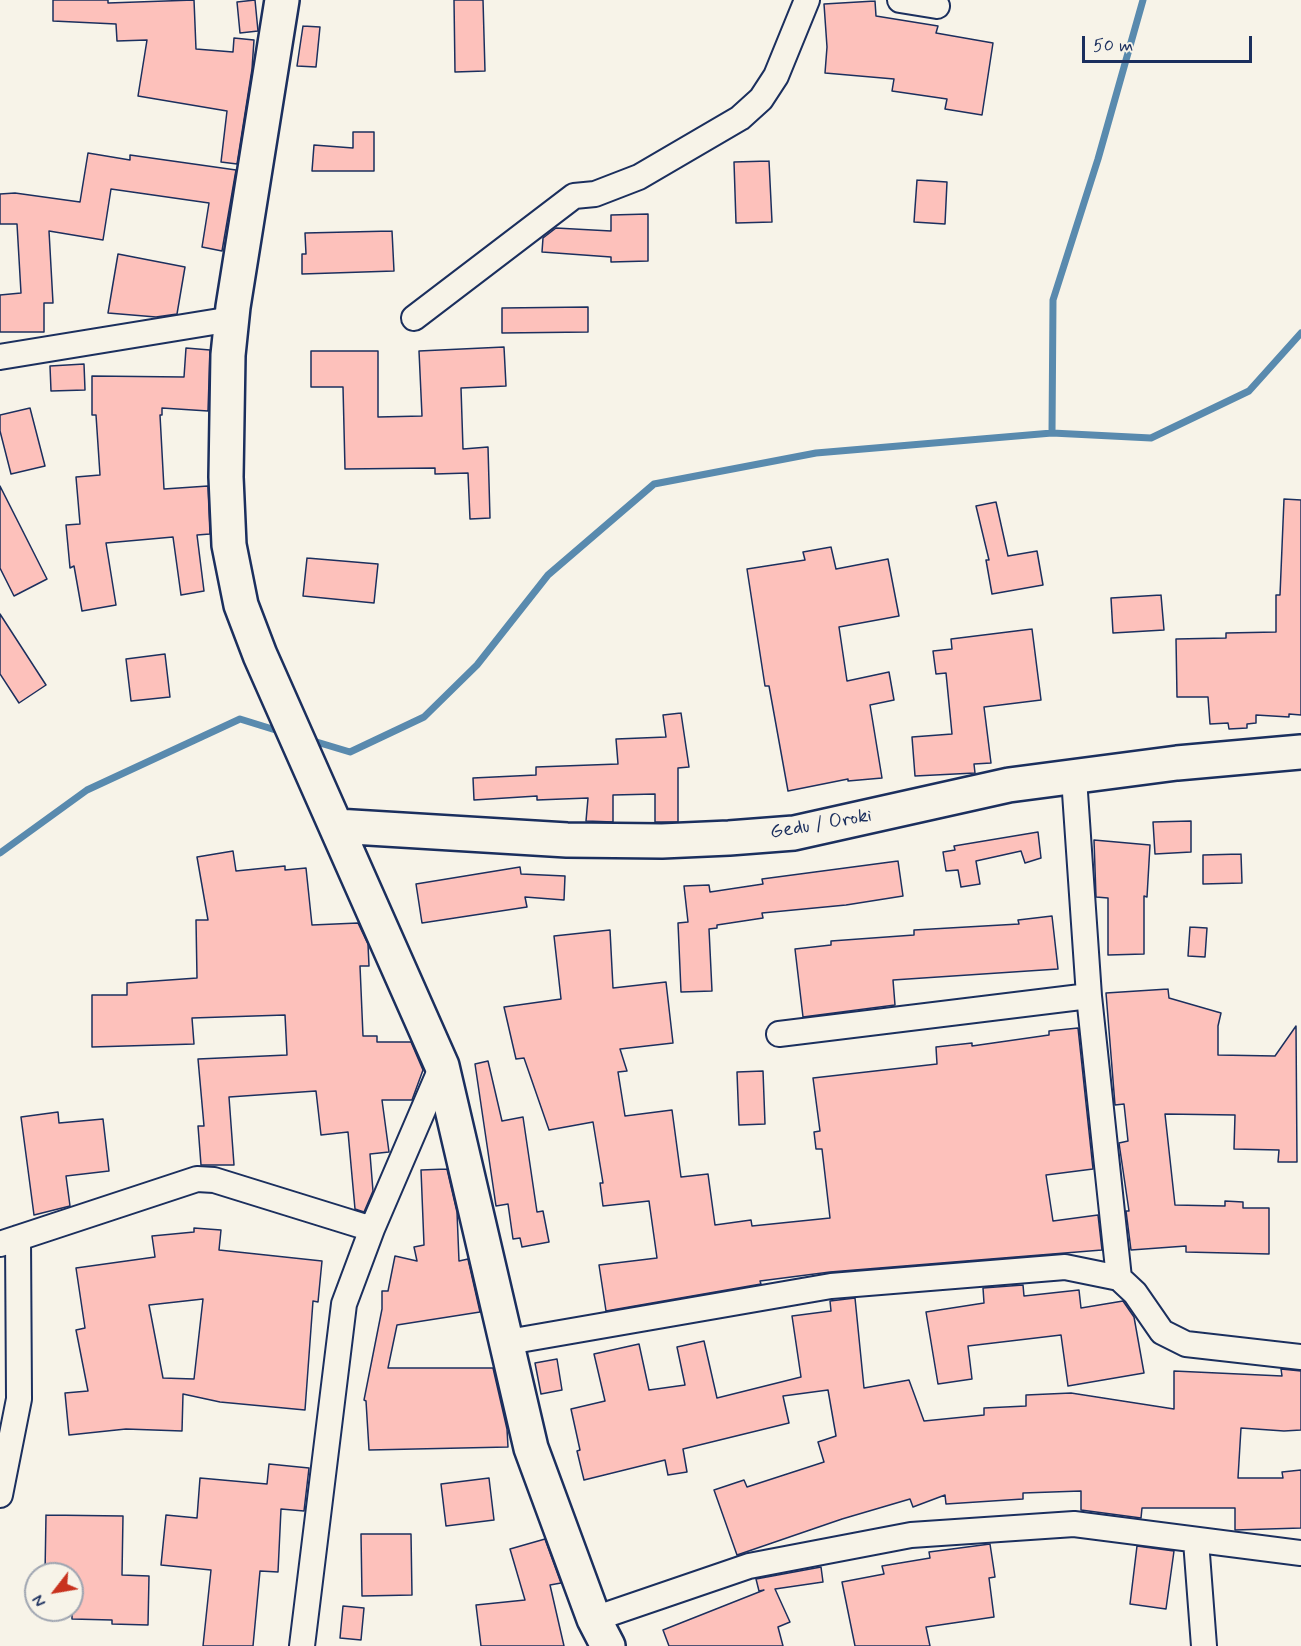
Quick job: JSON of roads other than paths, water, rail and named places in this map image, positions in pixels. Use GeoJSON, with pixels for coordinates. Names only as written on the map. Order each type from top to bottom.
{"type":"FeatureCollection","features":[{"type":"Feature","properties":{"kind":"street"},"geometry":{"type":"LineString","coordinates":[[282,0],[228,355],[226,477],[229,545],[241,605],[260,655],[442,1066],[531,1448],[596,1637],[749,1566],[911,1535],[1074,1524],[1301,1553]]}},
{"type":"Feature","properties":{"kind":"street"},"geometry":{"type":"LineString","coordinates":[[414,318],[574,196],[595,194],[639,177],[740,118],[761,99],[776,76],[807,0]]}},
{"type":"Feature","properties":{"kind":"street"},"geometry":{"type":"LineString","coordinates":[[900,0],[937,6]]}},
{"type":"Feature","properties":{"kind":"street"},"geometry":{"type":"LineString","coordinates":[[0,357],[232,319]]}},
{"type":"Feature","properties":{"kind":"street","name":"Gedu / Oroki"},"geometry":{"type":"LineString","coordinates":[[336,826],[567,840],[662,841],[729,838],[794,833],[1009,785],[1177,763],[1301,752]]}},
{"type":"Feature","properties":{"kind":"street"},"geometry":{"type":"LineString","coordinates":[[1074,778],[1089,996],[1119,1278]]}},
{"type":"Feature","properties":{"kind":"street"},"geometry":{"type":"LineString","coordinates":[[779,1034],[1089,996]]}},
{"type":"Feature","properties":{"kind":"street"},"geometry":{"type":"LineString","coordinates":[[302,1646],[344,1304],[372,1229],[442,1066]]}},
{"type":"Feature","properties":{"kind":"street"},"geometry":{"type":"LineString","coordinates":[[0,1496],[19,1400],[9,1241],[197,1179],[214,1180],[372,1229]]}},
{"type":"Feature","properties":{"kind":"street"},"geometry":{"type":"LineString","coordinates":[[508,1342],[831,1286],[1065,1267],[1119,1278],[1135,1293],[1162,1332],[1186,1344],[1301,1357]]}},
{"type":"Feature","properties":{"kind":"street"},"geometry":{"type":"LineString","coordinates":[[1196,1541],[1204,1646]]}},
{"type":"Feature","properties":{"kind":"waterway"},"geometry":{"type":"LineString","coordinates":[[1052,433],[1053,300],[1098,159],[1143,0]]}},
{"type":"Feature","properties":{"kind":"waterway"},"geometry":{"type":"LineString","coordinates":[[310,740],[350,752],[424,717],[477,665],[548,575],[654,484],[816,453],[1052,433],[1151,438],[1249,391],[1301,333]]}},
{"type":"Feature","properties":{"kind":"waterway"},"geometry":{"type":"LineString","coordinates":[[0,853],[87,790],[240,719],[282,732]]}}]}
